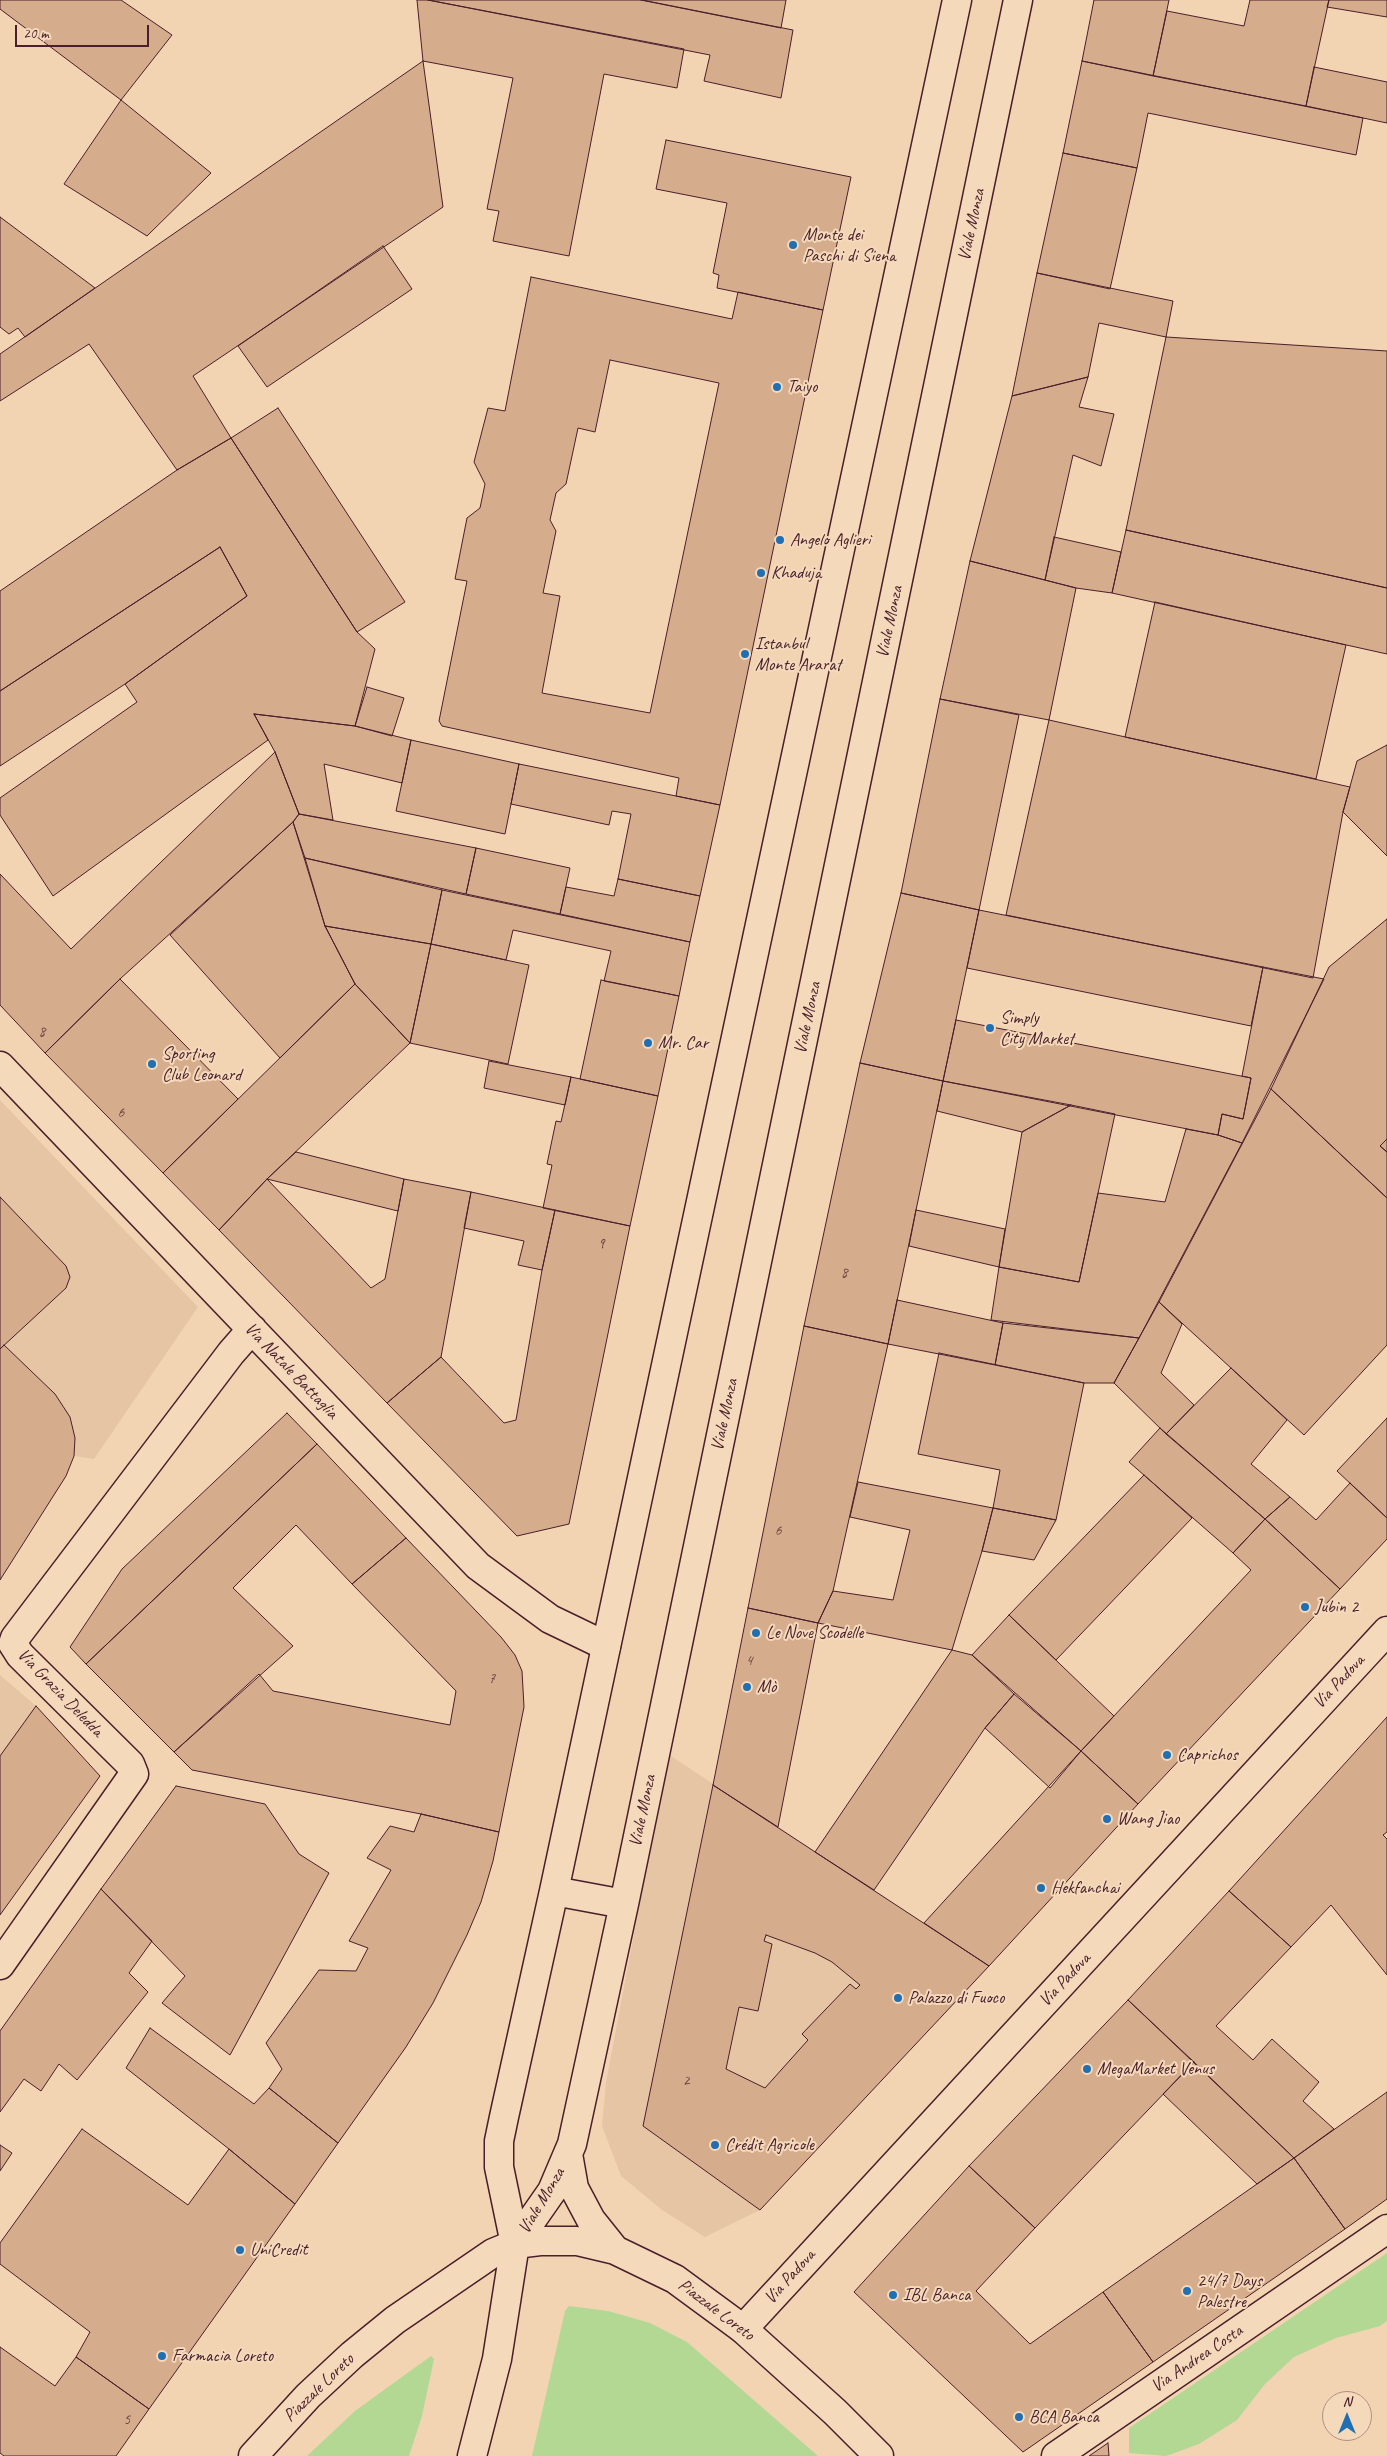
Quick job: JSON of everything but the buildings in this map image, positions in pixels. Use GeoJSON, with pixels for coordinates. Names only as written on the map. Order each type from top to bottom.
{"type":"FeatureCollection","features":[{"type":"Feature","properties":{"kind":"main road","name":"Viale Monza"},"geometry":{"type":"LineString","coordinates":[[515,2244],[500,2173],[499,2141],[957,0]]}},
{"type":"Feature","properties":{"kind":"main road","name":"Viale Monza"},"geometry":{"type":"LineString","coordinates":[[515,2244],[552,2191],[572,2144],[624,1904],[1018,0]]}},
{"type":"Feature","properties":{"kind":"main road","name":"Via Natale Battaglia"},"geometry":{"type":"LineString","coordinates":[[0,1066],[478,1566],[550,1619],[606,1646]]}},
{"type":"Feature","properties":{"kind":"main road","name":"Via Grazia Deledda"},"geometry":{"type":"LineString","coordinates":[[0,1965],[134,1774],[130,1764],[20,1656],[13,1644],[15,1638],[231,1353],[252,1329]]}},
{"type":"Feature","properties":{"kind":"main road","name":"Via Padova"},"geometry":{"type":"LineString","coordinates":[[744,2329],[1387,1631]]}},
{"type":"Feature","properties":{"kind":"main road"},"geometry":{"type":"LineString","coordinates":[[554,1891],[624,1904]]}},
{"type":"Feature","properties":{"kind":"main road"},"geometry":{"type":"LineString","coordinates":[[568,2154],[574,2188],[591,2220],[615,2250]]}},
{"type":"Feature","properties":{"kind":"main road","name":"Via Andrea Costa"},"geometry":{"type":"LineString","coordinates":[[1056,2456],[1387,2229]]}},
{"type":"Feature","properties":{"kind":"main road","name":"Piazzale Loreto"},"geometry":{"type":"LineString","coordinates":[[252,2456],[308,2396],[388,2326],[480,2261],[515,2244],[576,2241],[615,2250],[675,2279],[744,2329],[835,2412],[879,2456]]}},
{"type":"Feature","properties":{"kind":"main road"},"geometry":{"type":"LineString","coordinates":[[472,2456],[497,2358],[515,2244]]}},
{"type":"Feature","properties":{"kind":"shaded area"},"geometry":{"type":"Polygon","coordinates":[[[0,1100],[198,1307],[94,1459],[74,1456],[66,1476],[0,1580],[0,1100]]]}},
{"type":"Feature","properties":{"kind":"shaded area"},"geometry":{"type":"Polygon","coordinates":[[[0,1675],[36,1706],[0,1756],[0,1675]]]}},
{"type":"Feature","properties":{"kind":"shaded area","name":"Palazzo di Fuoco"},"geometry":{"type":"Polygon","coordinates":[[[668,1754],[989,1966],[760,2210],[705,2237],[662,2210],[621,2176],[602,2126],[606,2082],[668,1754]]]}},
{"type":"Feature","properties":{"kind":"green space"},"geometry":{"type":"Polygon","coordinates":[[[1387,2253],[1387,2321],[1380,2326],[1336,2338],[1294,2357],[1265,2384],[1237,2420],[1199,2444],[1166,2456],[1129,2453],[1129,2428],[1387,2253]]]}},
{"type":"Feature","properties":{"kind":"green space"},"geometry":{"type":"Polygon","coordinates":[[[569,2306],[608,2311],[650,2323],[687,2342],[818,2456],[532,2456],[565,2311],[569,2306]]]}},
{"type":"Feature","properties":{"kind":"green space"},"geometry":{"type":"Polygon","coordinates":[[[431,2356],[434,2359],[422,2416],[409,2456],[307,2456],[355,2411],[431,2356]]]}},
{"type":"Feature","properties":{"kind":"place","name":"Monte dei Paschi di Siena"},"geometry":{"type":"Point","coordinates":[793,245]}},
{"type":"Feature","properties":{"kind":"place","name":"Taiyo"},"geometry":{"type":"Point","coordinates":[777,387]}},
{"type":"Feature","properties":{"kind":"place","name":"Angelo Aglieri"},"geometry":{"type":"Point","coordinates":[780,540]}},
{"type":"Feature","properties":{"kind":"place","name":"Khaduja"},"geometry":{"type":"Point","coordinates":[761,573]}},
{"type":"Feature","properties":{"kind":"place","name":"Istanbul Monte Ararat"},"geometry":{"type":"Point","coordinates":[745,654]}},
{"type":"Feature","properties":{"kind":"place","name":"Simply City Market"},"geometry":{"type":"Point","coordinates":[990,1028]}},
{"type":"Feature","properties":{"kind":"place","name":"Mr. Car"},"geometry":{"type":"Point","coordinates":[648,1043]}},
{"type":"Feature","properties":{"kind":"place","name":"Sporting Club Leonard"},"geometry":{"type":"Point","coordinates":[152,1064]}},
{"type":"Feature","properties":{"kind":"place","name":"Jubin 2"},"geometry":{"type":"Point","coordinates":[1305,1607]}},
{"type":"Feature","properties":{"kind":"place","name":"Le Nove Scodelle"},"geometry":{"type":"Point","coordinates":[756,1633]}},
{"type":"Feature","properties":{"kind":"place","name":"Mò"},"geometry":{"type":"Point","coordinates":[747,1687]}},
{"type":"Feature","properties":{"kind":"place","name":"Caprichos"},"geometry":{"type":"Point","coordinates":[1167,1755]}},
{"type":"Feature","properties":{"kind":"place","name":"Wang Jiao"},"geometry":{"type":"Point","coordinates":[1107,1819]}},
{"type":"Feature","properties":{"kind":"place","name":"Hekfanchai"},"geometry":{"type":"Point","coordinates":[1041,1888]}},
{"type":"Feature","properties":{"kind":"place","name":"Palazzo di Fuoco"},"geometry":{"type":"Point","coordinates":[898,1998]}},
{"type":"Feature","properties":{"kind":"place","name":"MegaMarket Venus"},"geometry":{"type":"Point","coordinates":[1087,2069]}},
{"type":"Feature","properties":{"kind":"place","name":"Crédit Agricole"},"geometry":{"type":"Point","coordinates":[715,2145]}},
{"type":"Feature","properties":{"kind":"place","name":"UniCredit"},"geometry":{"type":"Point","coordinates":[240,2250]}},
{"type":"Feature","properties":{"kind":"place","name":"24/7 Days Palestre"},"geometry":{"type":"Point","coordinates":[1187,2291]}},
{"type":"Feature","properties":{"kind":"place","name":"IBL Banca"},"geometry":{"type":"Point","coordinates":[893,2295]}},
{"type":"Feature","properties":{"kind":"place","name":"Farmacia Loreto"},"geometry":{"type":"Point","coordinates":[162,2356]}},
{"type":"Feature","properties":{"kind":"place","name":"BCA Banca"},"geometry":{"type":"Point","coordinates":[1019,2417]}}]}
